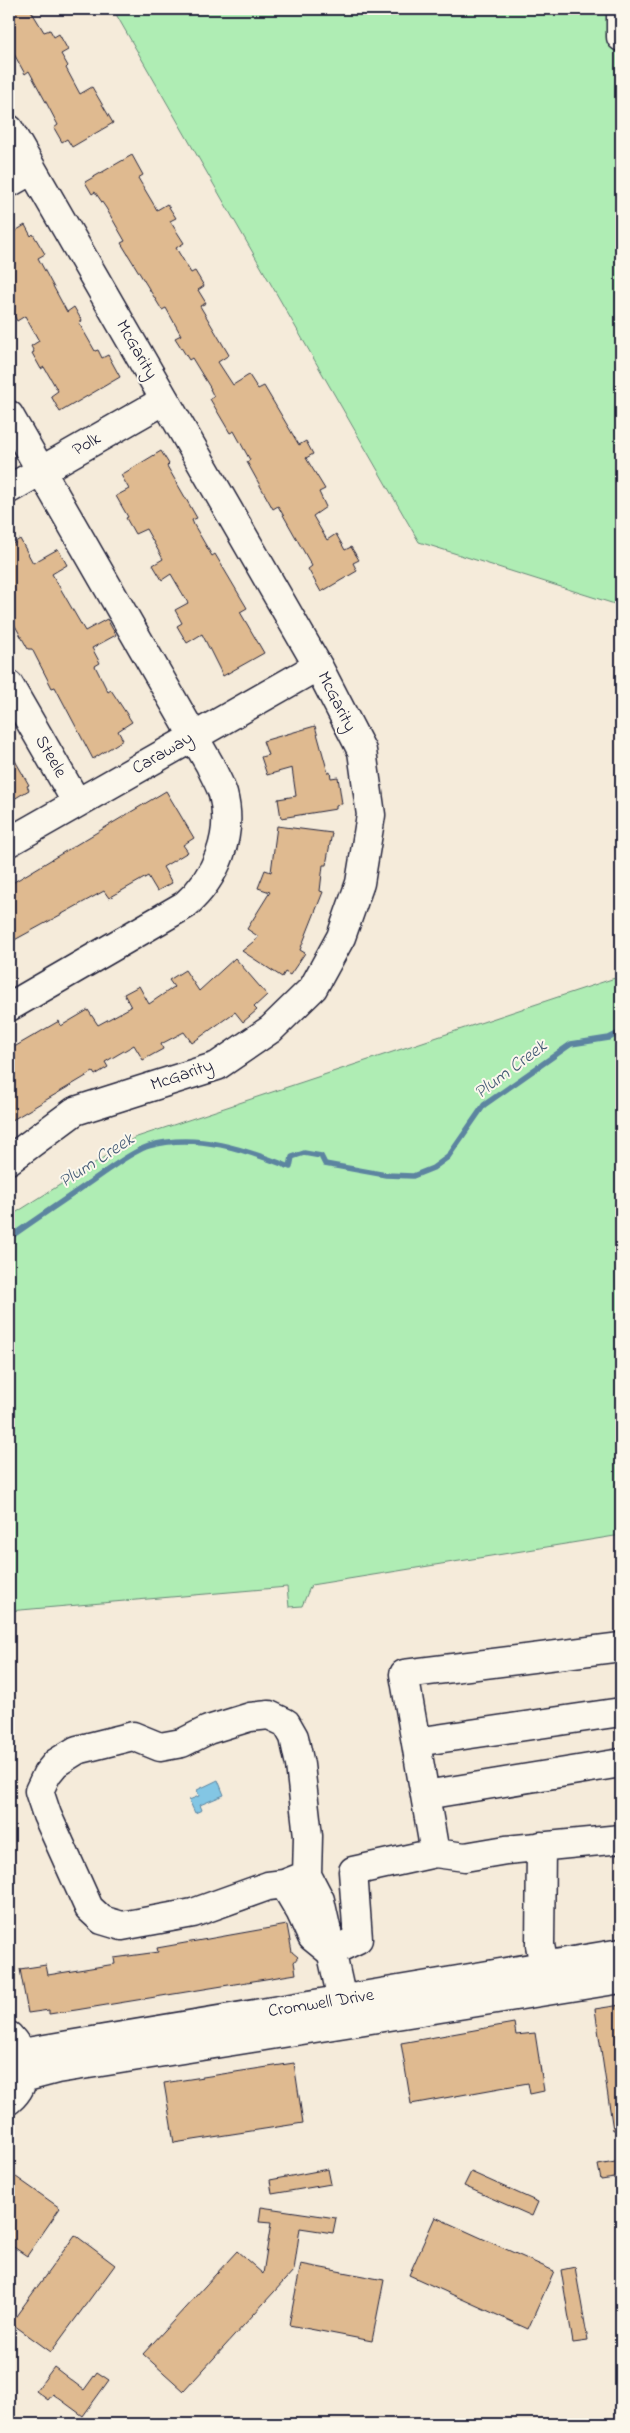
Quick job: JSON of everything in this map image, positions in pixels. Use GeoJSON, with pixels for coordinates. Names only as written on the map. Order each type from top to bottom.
{"type":"FeatureCollection","features":[{"type":"Feature","properties":{"kind":"street"},"geometry":{"type":"LineString","coordinates":[[621,15],[621,37]]}},
{"type":"Feature","properties":{"kind":"street","name":"McGarity"},"geometry":{"type":"LineString","coordinates":[[9,129],[318,666],[362,751],[371,815],[356,892],[341,937],[313,988],[271,1029],[217,1066],[75,1111],[9,1160]]}},
{"type":"Feature","properties":{"kind":"street"},"geometry":{"type":"LineString","coordinates":[[9,183],[32,170]]}},
{"type":"Feature","properties":{"kind":"street","name":"Polk"},"geometry":{"type":"LineString","coordinates":[[9,489],[165,400]]}},
{"type":"Feature","properties":{"kind":"street"},"geometry":{"type":"LineString","coordinates":[[9,415],[213,772],[222,793],[225,808],[224,841],[215,868],[198,893],[166,918],[9,1007]]}},
{"type":"Feature","properties":{"kind":"street","name":"Caraway"},"geometry":{"type":"LineString","coordinates":[[9,842],[318,666]]}},
{"type":"Feature","properties":{"kind":"street","name":"Steele"},"geometry":{"type":"LineString","coordinates":[[9,685],[77,803]]}},
{"type":"Feature","properties":{"kind":"street"},"geometry":{"type":"LineString","coordinates":[[435,1853],[404,1674],[621,1647]]}},
{"type":"Feature","properties":{"kind":"street"},"geometry":{"type":"LineString","coordinates":[[416,1742],[621,1712]]}},
{"type":"Feature","properties":{"kind":"street"},"geometry":{"type":"LineString","coordinates":[[295,1880],[268,1886],[193,1913],[122,1926],[102,1920],[89,1908],[47,1815],[39,1791],[46,1774],[56,1763],[77,1750],[132,1736],[160,1747],[182,1743],[208,1730],[250,1717],[269,1715],[286,1723],[294,1737],[300,1765],[305,1810],[295,1880],[314,1917],[312,1937],[331,1952],[342,2000]]}},
{"type":"Feature","properties":{"kind":"street"},"geometry":{"type":"LineString","coordinates":[[425,1795],[621,1763]]}},
{"type":"Feature","properties":{"kind":"street"},"geometry":{"type":"LineString","coordinates":[[331,1952],[358,1939],[353,1871],[435,1853],[465,1857],[506,1850],[621,1839]]}},
{"type":"Feature","properties":{"kind":"street"},"geometry":{"type":"LineString","coordinates":[[541,1846],[540,1945],[544,1966]]}},
{"type":"Feature","properties":{"kind":"street","name":"Cromwell Drive"},"geometry":{"type":"LineString","coordinates":[[18,2055],[621,1953]]}},
{"type":"Feature","properties":{"kind":"street","name":"Cromwell Drive"},"geometry":{"type":"LineString","coordinates":[[18,2055],[58,2070],[621,1979]]}},
{"type":"Feature","properties":{"kind":"street"},"geometry":{"type":"LineString","coordinates":[[9,2100],[19,2089],[18,2055]]}},
{"type":"Feature","properties":{"kind":"green space"},"geometry":{"type":"Polygon","coordinates":[[[113,9],[621,9],[621,606],[419,542],[113,9]]]}},
{"type":"Feature","properties":{"kind":"green space"},"geometry":{"type":"Polygon","coordinates":[[[621,976],[621,1535],[311,1585],[302,1606],[289,1607],[287,1587],[9,1611],[9,1217],[134,1138],[621,976]]]}},
{"type":"Feature","properties":{"kind":"water"},"geometry":{"type":"Polygon","coordinates":[[[218,1780],[224,1795],[200,1805],[202,1810],[195,1813],[189,1800],[199,1796],[197,1790],[218,1780]]]}},
{"type":"Feature","properties":{"kind":"building"},"geometry":{"type":"Polygon","coordinates":[[[9,9],[30,9],[44,32],[50,30],[54,37],[59,34],[68,50],[61,54],[80,94],[92,87],[113,123],[72,147],[67,139],[62,142],[54,128],[58,125],[29,71],[25,74],[9,45],[9,9]]]}},
{"type":"Feature","properties":{"kind":"building"},"geometry":{"type":"Polygon","coordinates":[[[132,155],[143,175],[138,178],[157,210],[167,204],[176,218],[170,221],[184,243],[176,248],[191,273],[195,271],[204,286],[198,290],[206,303],[200,306],[229,355],[218,362],[233,385],[249,375],[258,389],[264,386],[299,445],[306,441],[313,454],[306,458],[325,489],[319,492],[326,507],[313,516],[327,540],[336,534],[345,550],[351,547],[359,560],[353,563],[357,571],[321,592],[308,569],[312,566],[278,506],[273,509],[247,462],[250,460],[234,431],[230,433],[210,399],[214,397],[211,389],[192,358],[189,360],[175,338],[181,335],[166,308],[162,310],[121,243],[125,241],[106,208],[95,192],[92,194],[85,182],[132,155]]]}},
{"type":"Feature","properties":{"kind":"building"},"geometry":{"type":"Polygon","coordinates":[[[25,225],[45,254],[38,258],[67,312],[74,307],[82,321],[79,323],[95,351],[98,350],[102,358],[108,355],[120,377],[60,412],[51,396],[58,391],[44,367],[41,369],[32,353],[34,352],[31,346],[39,341],[25,316],[17,321],[9,307],[9,235],[25,225]]]}},
{"type":"Feature","properties":{"kind":"building"},"geometry":{"type":"Polygon","coordinates":[[[161,451],[169,464],[167,466],[197,518],[192,520],[194,525],[212,556],[215,554],[247,608],[240,612],[264,653],[223,676],[202,634],[187,643],[177,626],[182,623],[175,610],[188,603],[171,574],[162,580],[153,565],[163,559],[146,529],[135,534],[116,496],[129,489],[121,475],[161,451]]]}},
{"type":"Feature","properties":{"kind":"building"},"geometry":{"type":"Polygon","coordinates":[[[20,539],[33,563],[58,549],[67,565],[52,574],[85,631],[107,619],[116,635],[92,648],[100,663],[95,666],[108,692],[111,690],[132,722],[118,731],[123,740],[93,759],[55,687],[52,688],[32,649],[28,649],[9,615],[9,546],[20,539]]]}},
{"type":"Feature","properties":{"kind":"building"},"geometry":{"type":"Polygon","coordinates":[[[315,726],[328,773],[330,772],[331,778],[338,777],[342,804],[336,805],[336,809],[281,818],[278,799],[296,796],[292,768],[267,775],[261,757],[268,755],[263,741],[315,726]]]}},
{"type":"Feature","properties":{"kind":"building"},"geometry":{"type":"Polygon","coordinates":[[[9,750],[29,785],[27,786],[29,790],[9,802],[9,750]]]}},
{"type":"Feature","properties":{"kind":"building"},"geometry":{"type":"Polygon","coordinates":[[[166,791],[194,838],[183,845],[188,852],[163,867],[172,883],[157,891],[148,876],[109,898],[104,891],[9,943],[9,885],[166,791]]]}},
{"type":"Feature","properties":{"kind":"building"},"geometry":{"type":"Polygon","coordinates":[[[277,826],[332,833],[326,865],[323,865],[320,891],[323,892],[300,950],[305,953],[290,975],[285,972],[282,977],[242,951],[259,937],[247,929],[270,892],[258,888],[265,870],[271,872],[277,826]]]}},
{"type":"Feature","properties":{"kind":"building"},"geometry":{"type":"Polygon","coordinates":[[[235,958],[267,995],[254,1007],[257,1010],[243,1022],[235,1012],[192,1043],[184,1032],[161,1044],[163,1049],[143,1060],[134,1045],[105,1062],[108,1067],[95,1075],[93,1072],[9,1122],[9,1050],[59,1021],[61,1026],[88,1010],[98,1025],[131,1007],[124,994],[139,986],[149,1004],[174,987],[169,980],[185,970],[199,991],[235,958]]]}},
{"type":"Feature","properties":{"kind":"building"},"geometry":{"type":"Polygon","coordinates":[[[287,1925],[292,1952],[298,1957],[294,1962],[296,1974],[49,2014],[49,2010],[28,2013],[20,1969],[46,1965],[48,1975],[115,1964],[114,1958],[158,1952],[157,1948],[287,1925]]]}},
{"type":"Feature","properties":{"kind":"building"},"geometry":{"type":"Polygon","coordinates":[[[621,2005],[621,2129],[613,2130],[595,2009],[621,2005]]]}},
{"type":"Feature","properties":{"kind":"building"},"geometry":{"type":"Polygon","coordinates":[[[514,2023],[516,2035],[535,2033],[544,2091],[530,2094],[528,2083],[411,2104],[401,2043],[514,2023]]]}},
{"type":"Feature","properties":{"kind":"building"},"geometry":{"type":"Polygon","coordinates":[[[294,2063],[303,2123],[174,2143],[164,2083],[294,2063]]]}},
{"type":"Feature","properties":{"kind":"building"},"geometry":{"type":"Polygon","coordinates":[[[621,2161],[621,2177],[601,2180],[598,2165],[621,2161]]]}},
{"type":"Feature","properties":{"kind":"building"},"geometry":{"type":"Polygon","coordinates":[[[328,2169],[331,2184],[272,2194],[270,2180],[328,2169]]]}},
{"type":"Feature","properties":{"kind":"building"},"geometry":{"type":"Polygon","coordinates":[[[9,2172],[60,2208],[27,2256],[9,2244],[9,2172]]]}},
{"type":"Feature","properties":{"kind":"building"},"geometry":{"type":"Polygon","coordinates":[[[471,2172],[538,2202],[532,2216],[464,2186],[471,2172]]]}},
{"type":"Feature","properties":{"kind":"building"},"geometry":{"type":"Polygon","coordinates":[[[261,2207],[336,2218],[333,2233],[300,2228],[294,2270],[184,2391],[143,2354],[237,2251],[263,2274],[271,2223],[259,2222],[261,2207]]]}},
{"type":"Feature","properties":{"kind":"building"},"geometry":{"type":"Polygon","coordinates":[[[435,2217],[554,2271],[528,2329],[409,2275],[435,2217]]]}},
{"type":"Feature","properties":{"kind":"building"},"geometry":{"type":"Polygon","coordinates":[[[75,2235],[115,2265],[51,2352],[11,2323],[75,2235]]]}},
{"type":"Feature","properties":{"kind":"building"},"geometry":{"type":"Polygon","coordinates":[[[301,2264],[384,2280],[372,2341],[289,2325],[301,2264]]]}},
{"type":"Feature","properties":{"kind":"building"},"geometry":{"type":"Polygon","coordinates":[[[575,2267],[588,2341],[573,2343],[561,2270],[575,2267]]]}},
{"type":"Feature","properties":{"kind":"building"},"geometry":{"type":"Polygon","coordinates":[[[54,2367],[84,2390],[97,2372],[109,2380],[83,2416],[53,2394],[48,2400],[36,2391],[54,2367]]]}},
{"type":"Feature","properties":{"kind":"waterway","name":"Plum Creek"},"geometry":{"type":"LineString","coordinates":[[9,1238],[131,1154],[143,1148],[167,1142],[185,1141],[221,1145],[290,1167],[292,1157],[304,1153],[321,1156],[325,1164],[386,1175],[413,1176],[433,1168],[448,1157],[484,1105],[571,1044],[609,1038],[621,1032]]}}]}
